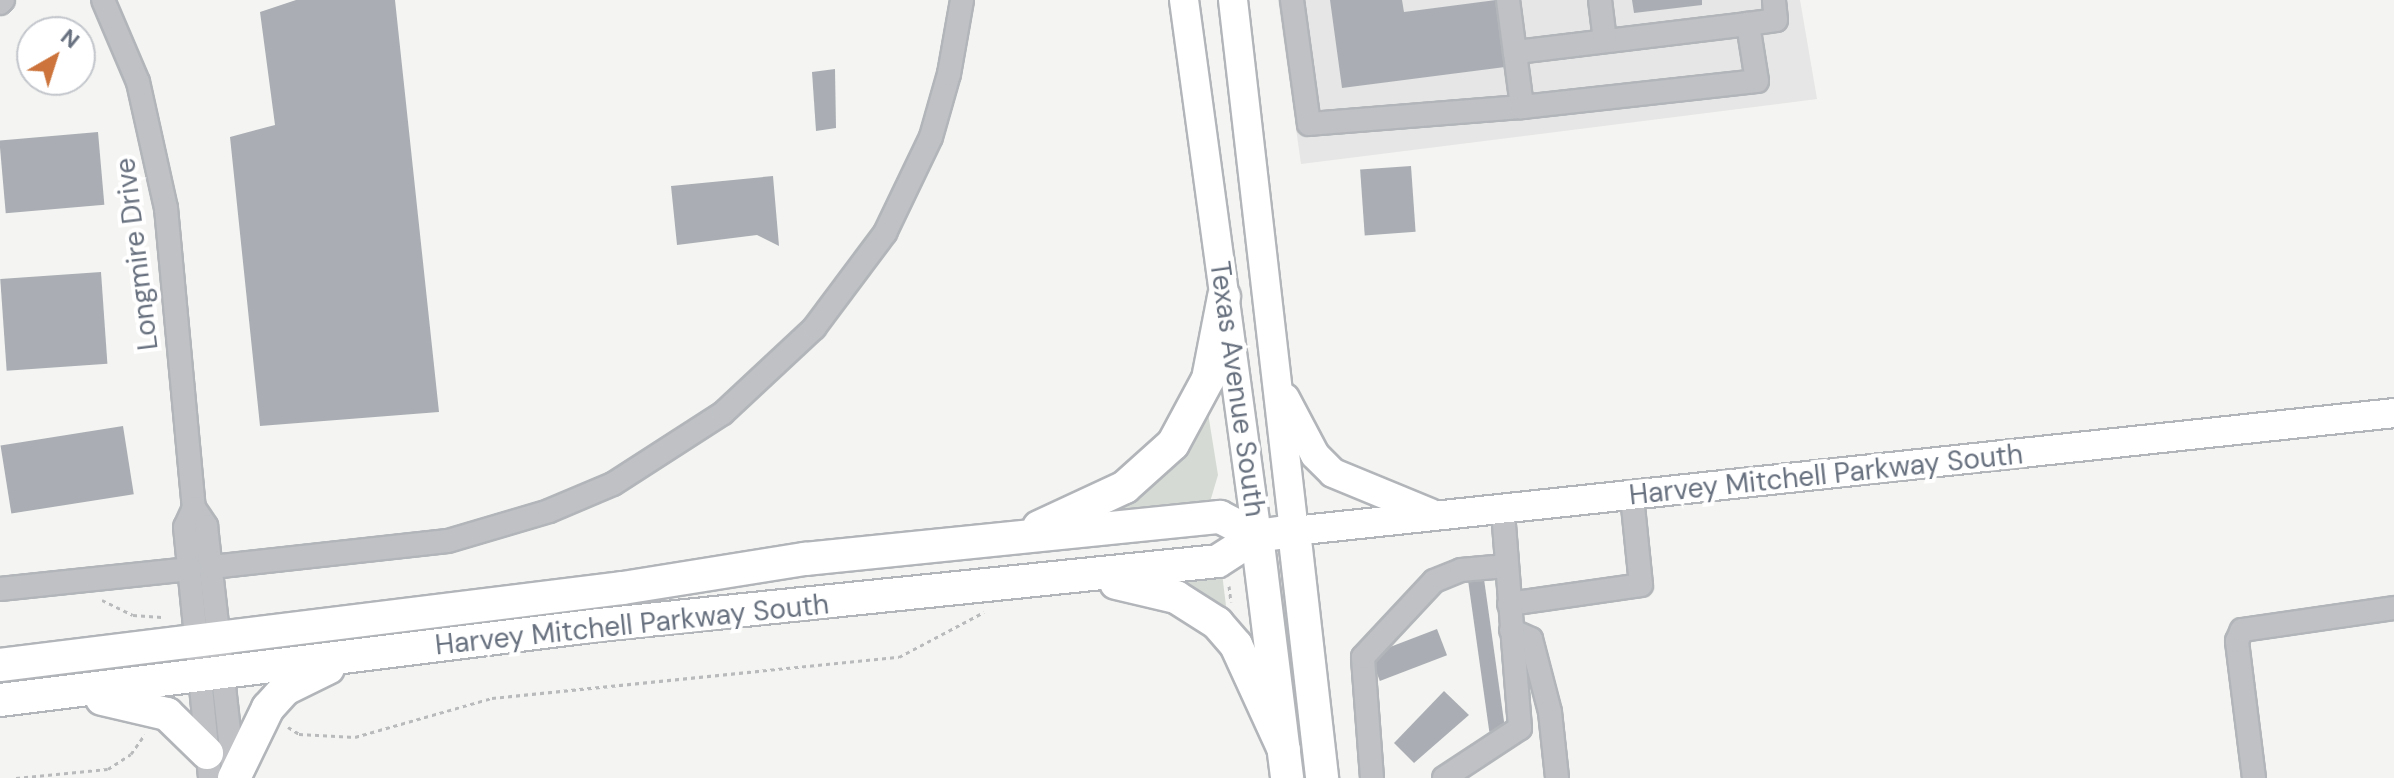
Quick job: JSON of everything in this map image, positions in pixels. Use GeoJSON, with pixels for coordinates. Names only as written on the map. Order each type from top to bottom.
{"type":"FeatureCollection","features":[{"type":"Feature","properties":{"kind":"highway"},"geometry":{"type":"LineString","coordinates":[[1018,538],[1125,487],[1173,444],[1208,379],[1224,297]]}},
{"type":"Feature","properties":{"kind":"highway","name":"Harvey Mitchell Parkway South"},"geometry":{"type":"LineString","coordinates":[[0,665],[623,588],[805,559],[1220,517],[1257,536]]}},
{"type":"Feature","properties":{"kind":"highway","name":"Harvey Mitchell Parkway South"},"geometry":{"type":"LineString","coordinates":[[0,700],[599,625],[1226,559],[1257,536],[1294,531]]}},
{"type":"Feature","properties":{"kind":"highway","name":"Texas Avenue South"},"geometry":{"type":"LineString","coordinates":[[1294,531],[1322,778]]}},
{"type":"Feature","properties":{"kind":"highway","name":"Texas Avenue South"},"geometry":{"type":"LineString","coordinates":[[1257,536],[1286,764]]}},
{"type":"Feature","properties":{"kind":"highway"},"geometry":{"type":"LineString","coordinates":[[1073,577],[1156,590],[1196,607],[1217,623],[1243,658],[1286,764]]}},
{"type":"Feature","properties":{"kind":"highway"},"geometry":{"type":"LineString","coordinates":[[234,778],[265,711],[285,689],[353,657]]}},
{"type":"Feature","properties":{"kind":"highway"},"geometry":{"type":"LineString","coordinates":[[51,695],[128,702],[161,711],[209,766]]}},
{"type":"Feature","properties":{"kind":"main road","name":"Texas Avenue South"},"geometry":{"type":"LineString","coordinates":[[1184,0],[1257,536]]}},
{"type":"Feature","properties":{"kind":"main road","name":"Texas Avenue South"},"geometry":{"type":"LineString","coordinates":[[1231,4],[1294,531]]}},
{"type":"Feature","properties":{"kind":"main road"},"geometry":{"type":"LineString","coordinates":[[1277,383],[1315,455],[1333,473],[1438,516]]}},
{"type":"Feature","properties":{"kind":"main road","name":"Harvey Mitchell Parkway South"},"geometry":{"type":"LineString","coordinates":[[1294,531],[1503,511],[2394,413]]}},
{"type":"Feature","properties":{"kind":"street","name":"Longmire Drive"},"geometry":{"type":"LineString","coordinates":[[103,0],[138,82],[166,208],[194,508],[206,526],[201,568],[209,640],[234,778]]}},
{"type":"Feature","properties":{"kind":"street"},"geometry":{"type":"LineString","coordinates":[[0,589],[403,548],[508,524],[613,484],[723,413],[814,328],[885,233],[931,137],[962,0]]}},
{"type":"Feature","properties":{"kind":"street"},"geometry":{"type":"LineString","coordinates":[[1292,0],[1309,124],[1522,107],[1757,81],[1748,24]]}},
{"type":"Feature","properties":{"kind":"street"},"geometry":{"type":"LineString","coordinates":[[1508,0],[1522,107]]}},
{"type":"Feature","properties":{"kind":"street"},"geometry":{"type":"LineString","coordinates":[[1600,0],[1605,41]]}},
{"type":"Feature","properties":{"kind":"street"},"geometry":{"type":"LineString","coordinates":[[1515,52],[1776,20],[1774,0]]}},
{"type":"Feature","properties":{"kind":"street"},"geometry":{"type":"LineString","coordinates":[[1509,604],[1641,585],[1632,496]]}},
{"type":"Feature","properties":{"kind":"street"},"geometry":{"type":"LineString","coordinates":[[1444,778],[1520,728],[1503,511]]}},
{"type":"Feature","properties":{"kind":"street"},"geometry":{"type":"LineString","coordinates":[[1372,778],[1363,657],[1434,581],[1461,570],[1506,566]]}},
{"type":"Feature","properties":{"kind":"street"},"geometry":{"type":"LineString","coordinates":[[2254,778],[2237,641],[2242,630],[2394,608]]}},
{"type":"Feature","properties":{"kind":"street"},"geometry":{"type":"LineString","coordinates":[[1511,630],[1531,639],[1550,712],[1557,778]]}},
{"type":"Feature","properties":{"kind":"street","name":"Longmire Drive"},"geometry":{"type":"LineString","coordinates":[[209,766],[213,673]]}},
{"type":"Feature","properties":{"kind":"path"},"geometry":{"type":"LineString","coordinates":[[1228,577],[1232,611]]}},
{"type":"Feature","properties":{"kind":"path"},"geometry":{"type":"LineString","coordinates":[[96,596],[133,615],[162,617]]}},
{"type":"Feature","properties":{"kind":"path"},"geometry":{"type":"LineString","coordinates":[[265,711],[299,734],[355,737],[492,698],[899,657],[994,611]]}},
{"type":"Feature","properties":{"kind":"path"},"geometry":{"type":"LineString","coordinates":[[16,778],[108,769],[131,754],[161,711]]}},
{"type":"Feature","properties":{"kind":"shaded area"},"geometry":{"type":"Polygon","coordinates":[[[1278,0],[1800,0],[1817,99],[1301,164],[1278,0]]]}},
{"type":"Feature","properties":{"kind":"shaded area"},"geometry":{"type":"Polygon","coordinates":[[[1208,413],[1218,475],[1210,502],[1105,513],[1208,413]]]}},
{"type":"Feature","properties":{"kind":"shaded area"},"geometry":{"type":"Polygon","coordinates":[[[1222,573],[1227,614],[1161,576],[1222,573]]]}},
{"type":"Feature","properties":{"kind":"building"},"geometry":{"type":"Polygon","coordinates":[[[296,0],[395,0],[439,412],[260,426],[230,137],[275,125],[260,12],[296,0]]]}},
{"type":"Feature","properties":{"kind":"building"},"geometry":{"type":"Polygon","coordinates":[[[1330,0],[1402,0],[1404,12],[1496,0],[1505,67],[1342,88],[1330,0]]]}},
{"type":"Feature","properties":{"kind":"building"},"geometry":{"type":"Polygon","coordinates":[[[1632,0],[1702,0],[1702,5],[1634,13],[1632,0]]]}},
{"type":"Feature","properties":{"kind":"building"},"geometry":{"type":"Polygon","coordinates":[[[835,69],[836,128],[816,131],[812,72],[835,69]]]}},
{"type":"Feature","properties":{"kind":"building"},"geometry":{"type":"Polygon","coordinates":[[[98,132],[104,205],[6,213],[0,141],[98,132]]]}},
{"type":"Feature","properties":{"kind":"building"},"geometry":{"type":"Polygon","coordinates":[[[1411,166],[1416,232],[1365,235],[1360,170],[1411,166]]]}},
{"type":"Feature","properties":{"kind":"building"},"geometry":{"type":"Polygon","coordinates":[[[773,176],[779,246],[757,235],[677,245],[671,186],[773,176]]]}},
{"type":"Feature","properties":{"kind":"building"},"geometry":{"type":"Polygon","coordinates":[[[101,272],[107,364],[7,371],[0,279],[101,272]]]}},
{"type":"Feature","properties":{"kind":"building"},"geometry":{"type":"Polygon","coordinates":[[[123,426],[134,494],[11,514],[1,445],[123,426]]]}},
{"type":"Feature","properties":{"kind":"building"},"geometry":{"type":"Polygon","coordinates":[[[1484,579],[1505,730],[1489,732],[1468,581],[1484,579]]]}},
{"type":"Feature","properties":{"kind":"building"},"geometry":{"type":"Polygon","coordinates":[[[1437,629],[1447,655],[1380,681],[1370,655],[1437,629]]]}},
{"type":"Feature","properties":{"kind":"building"},"geometry":{"type":"Polygon","coordinates":[[[1444,691],[1469,715],[1414,763],[1394,743],[1444,691]]]}}]}
